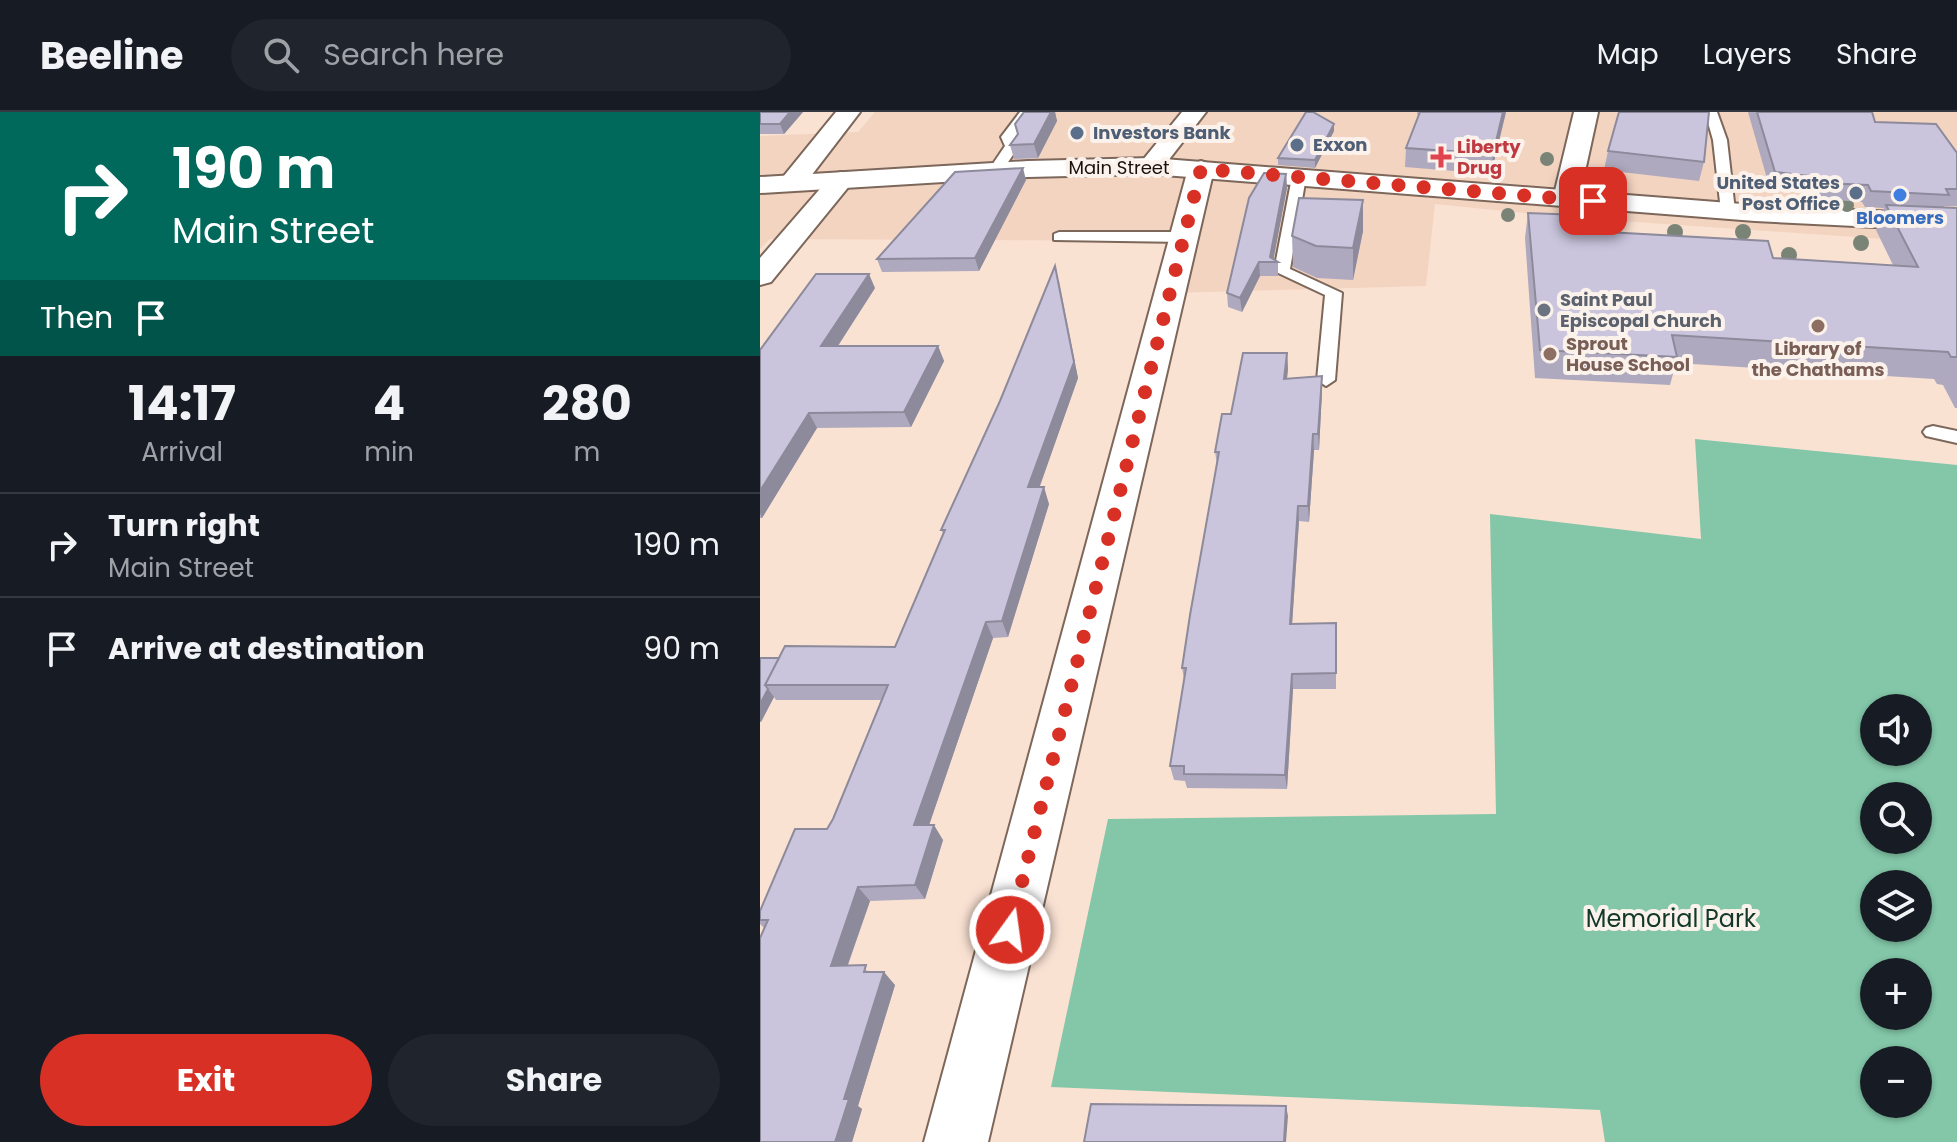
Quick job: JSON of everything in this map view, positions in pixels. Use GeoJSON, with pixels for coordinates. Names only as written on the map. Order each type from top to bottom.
{"type":"FeatureCollection","features":[{"type":"Feature","properties":{"kind":"street"},"geometry":{"type":"LineString","coordinates":[[792,183],[848,112]]}},
{"type":"Feature","properties":{"kind":"street"},"geometry":{"type":"LineString","coordinates":[[1151,166],[1194,112]]}},
{"type":"Feature","properties":{"kind":"street"},"geometry":{"type":"LineString","coordinates":[[1566,199],[1586,112]]}},
{"type":"Feature","properties":{"kind":"street","name":"Main Street"},"geometry":{"type":"LineString","coordinates":[[760,185],[995,171],[1151,166],[1728,211],[1957,223]]}},
{"type":"Feature","properties":{"kind":"street"},"geometry":{"type":"LineString","coordinates":[[956,1142],[1201,169]]}},
{"type":"Feature","properties":{"kind":"street"},"geometry":{"type":"LineString","coordinates":[[760,276],[841,180]]}},
{"type":"Feature","properties":{"kind":"lane"},"geometry":{"type":"LineString","coordinates":[[995,171],[1012,146],[1008,137],[1027,112]]}},
{"type":"Feature","properties":{"kind":"lane"},"geometry":{"type":"LineString","coordinates":[[1711,112],[1720,140],[1728,211]]}},
{"type":"Feature","properties":{"kind":"lane"},"geometry":{"type":"LineString","coordinates":[[1299,177],[1282,271],[1334,293],[1326,380]]}},
{"type":"Feature","properties":{"kind":"lane"},"geometry":{"type":"LineString","coordinates":[[1059,237],[1184,237]]}},
{"type":"Feature","properties":{"kind":"lane"},"geometry":{"type":"LineString","coordinates":[[1933,432],[1957,437]]}},
{"type":"Feature","properties":{"kind":"shaded area"},"geometry":{"type":"Polygon","coordinates":[[[875,112],[1957,112],[1957,244],[1562,217],[1435,204],[1426,286],[1170,293],[1172,241],[770,239],[760,249],[760,136],[858,132],[875,112]]]}},
{"type":"Feature","properties":{"kind":"green space","name":"Memorial Park"},"geometry":{"type":"Polygon","coordinates":[[[1695,439],[1957,465],[1957,1142],[1605,1142],[1600,1110],[1051,1087],[1108,819],[1496,814],[1490,514],[1701,539],[1695,439]]]}},
{"type":"Feature","properties":{"kind":"building"},"geometry":{"type":"Polygon","coordinates":[[[760,112],[790,112],[780,124],[760,124],[760,112]]]}},
{"type":"Feature","properties":{"kind":"building"},"geometry":{"type":"Polygon","coordinates":[[[1024,112],[1051,112],[1034,144],[1010,145],[1018,134],[1015,124],[1024,112]]]}},
{"type":"Feature","properties":{"kind":"building"},"geometry":{"type":"Polygon","coordinates":[[[1306,112],[1313,112],[1334,124],[1315,160],[1278,158],[1306,112]]]}},
{"type":"Feature","properties":{"kind":"building"},"geometry":{"type":"Polygon","coordinates":[[[1420,112],[1503,112],[1493,154],[1406,148],[1420,112]]]}},
{"type":"Feature","properties":{"kind":"building"},"geometry":{"type":"Polygon","coordinates":[[[1619,112],[1709,112],[1704,162],[1608,151],[1619,112]]]}},
{"type":"Feature","properties":{"kind":"building"},"geometry":{"type":"Polygon","coordinates":[[[1757,112],[1872,112],[1875,122],[1936,124],[1957,153],[1957,189],[1946,189],[1949,195],[1871,191],[1868,185],[1825,183],[1826,178],[1775,172],[1757,112]]]}},
{"type":"Feature","properties":{"kind":"building"},"geometry":{"type":"Polygon","coordinates":[[[1023,168],[975,258],[877,259],[955,172],[1023,168]]]}},
{"type":"Feature","properties":{"kind":"building"},"geometry":{"type":"Polygon","coordinates":[[[1264,173],[1286,174],[1270,257],[1278,262],[1259,262],[1240,298],[1227,293],[1249,198],[1264,173]]]}},
{"type":"Feature","properties":{"kind":"building"},"geometry":{"type":"Polygon","coordinates":[[[1299,198],[1363,200],[1353,248],[1316,246],[1292,236],[1299,198]]]}},
{"type":"Feature","properties":{"kind":"building"},"geometry":{"type":"Polygon","coordinates":[[[1886,205],[1957,208],[1957,357],[1951,357],[1948,352],[1672,335],[1677,357],[1540,350],[1528,213],[1605,216],[1607,232],[1768,241],[1773,258],[1918,267],[1886,205]]]}},
{"type":"Feature","properties":{"kind":"building"},"geometry":{"type":"Polygon","coordinates":[[[1055,266],[1074,362],[1028,487],[1044,487],[1002,621],[986,622],[914,825],[934,825],[915,885],[858,887],[831,966],[866,965],[864,972],[884,972],[844,1099],[849,1099],[835,1142],[760,1142],[760,938],[768,920],[760,920],[760,911],[795,829],[827,829],[833,819],[888,685],[765,685],[785,646],[895,647],[945,530],[941,530],[1000,401],[1055,266]]]}},
{"type":"Feature","properties":{"kind":"building"},"geometry":{"type":"Polygon","coordinates":[[[816,274],[869,274],[821,346],[938,346],[904,412],[809,413],[760,491],[760,350],[816,274]]]}},
{"type":"Feature","properties":{"kind":"building"},"geometry":{"type":"Polygon","coordinates":[[[1243,353],[1287,353],[1284,379],[1322,376],[1318,434],[1313,434],[1308,506],[1298,506],[1290,624],[1336,623],[1336,673],[1292,674],[1285,775],[1184,774],[1184,766],[1170,766],[1186,668],[1182,668],[1219,452],[1215,452],[1222,414],[1231,414],[1243,353]]]}},
{"type":"Feature","properties":{"kind":"building"},"geometry":{"type":"Polygon","coordinates":[[[760,658],[779,658],[765,685],[768,689],[760,704],[760,658]]]}},
{"type":"Feature","properties":{"kind":"building"},"geometry":{"type":"Polygon","coordinates":[[[1091,1104],[1286,1106],[1284,1142],[1084,1142],[1091,1104]]]}},
{"type":"Feature","properties":{"kind":"place","name":"Investors Bank"},"geometry":{"type":"Point","coordinates":[1077,133]}},
{"type":"Feature","properties":{"kind":"place","name":"Exxon"},"geometry":{"type":"Point","coordinates":[1297,145]}},
{"type":"Feature","properties":{"kind":"place","name":"Liberty Drug"},"geometry":{"type":"Point","coordinates":[1441,157]}},
{"type":"Feature","properties":{"kind":"place","name":"United States Post Office"},"geometry":{"type":"Point","coordinates":[1856,193]}},
{"type":"Feature","properties":{"kind":"place","name":"Bloomers"},"geometry":{"type":"Point","coordinates":[1900,195]}},
{"type":"Feature","properties":{"kind":"place","name":"Saint Paul Episcopal Church"},"geometry":{"type":"Point","coordinates":[1544,310]}},
{"type":"Feature","properties":{"kind":"place","name":"Library of the Chathams"},"geometry":{"type":"Point","coordinates":[1818,326]}},
{"type":"Feature","properties":{"kind":"place","name":"Sprout House School"},"geometry":{"type":"Point","coordinates":[1550,354]}},
{"type":"Feature","properties":{"kind":"route"},"geometry":{"type":"LineString","coordinates":[[1010,930],[1201,169],[1593,201]]}}]}
